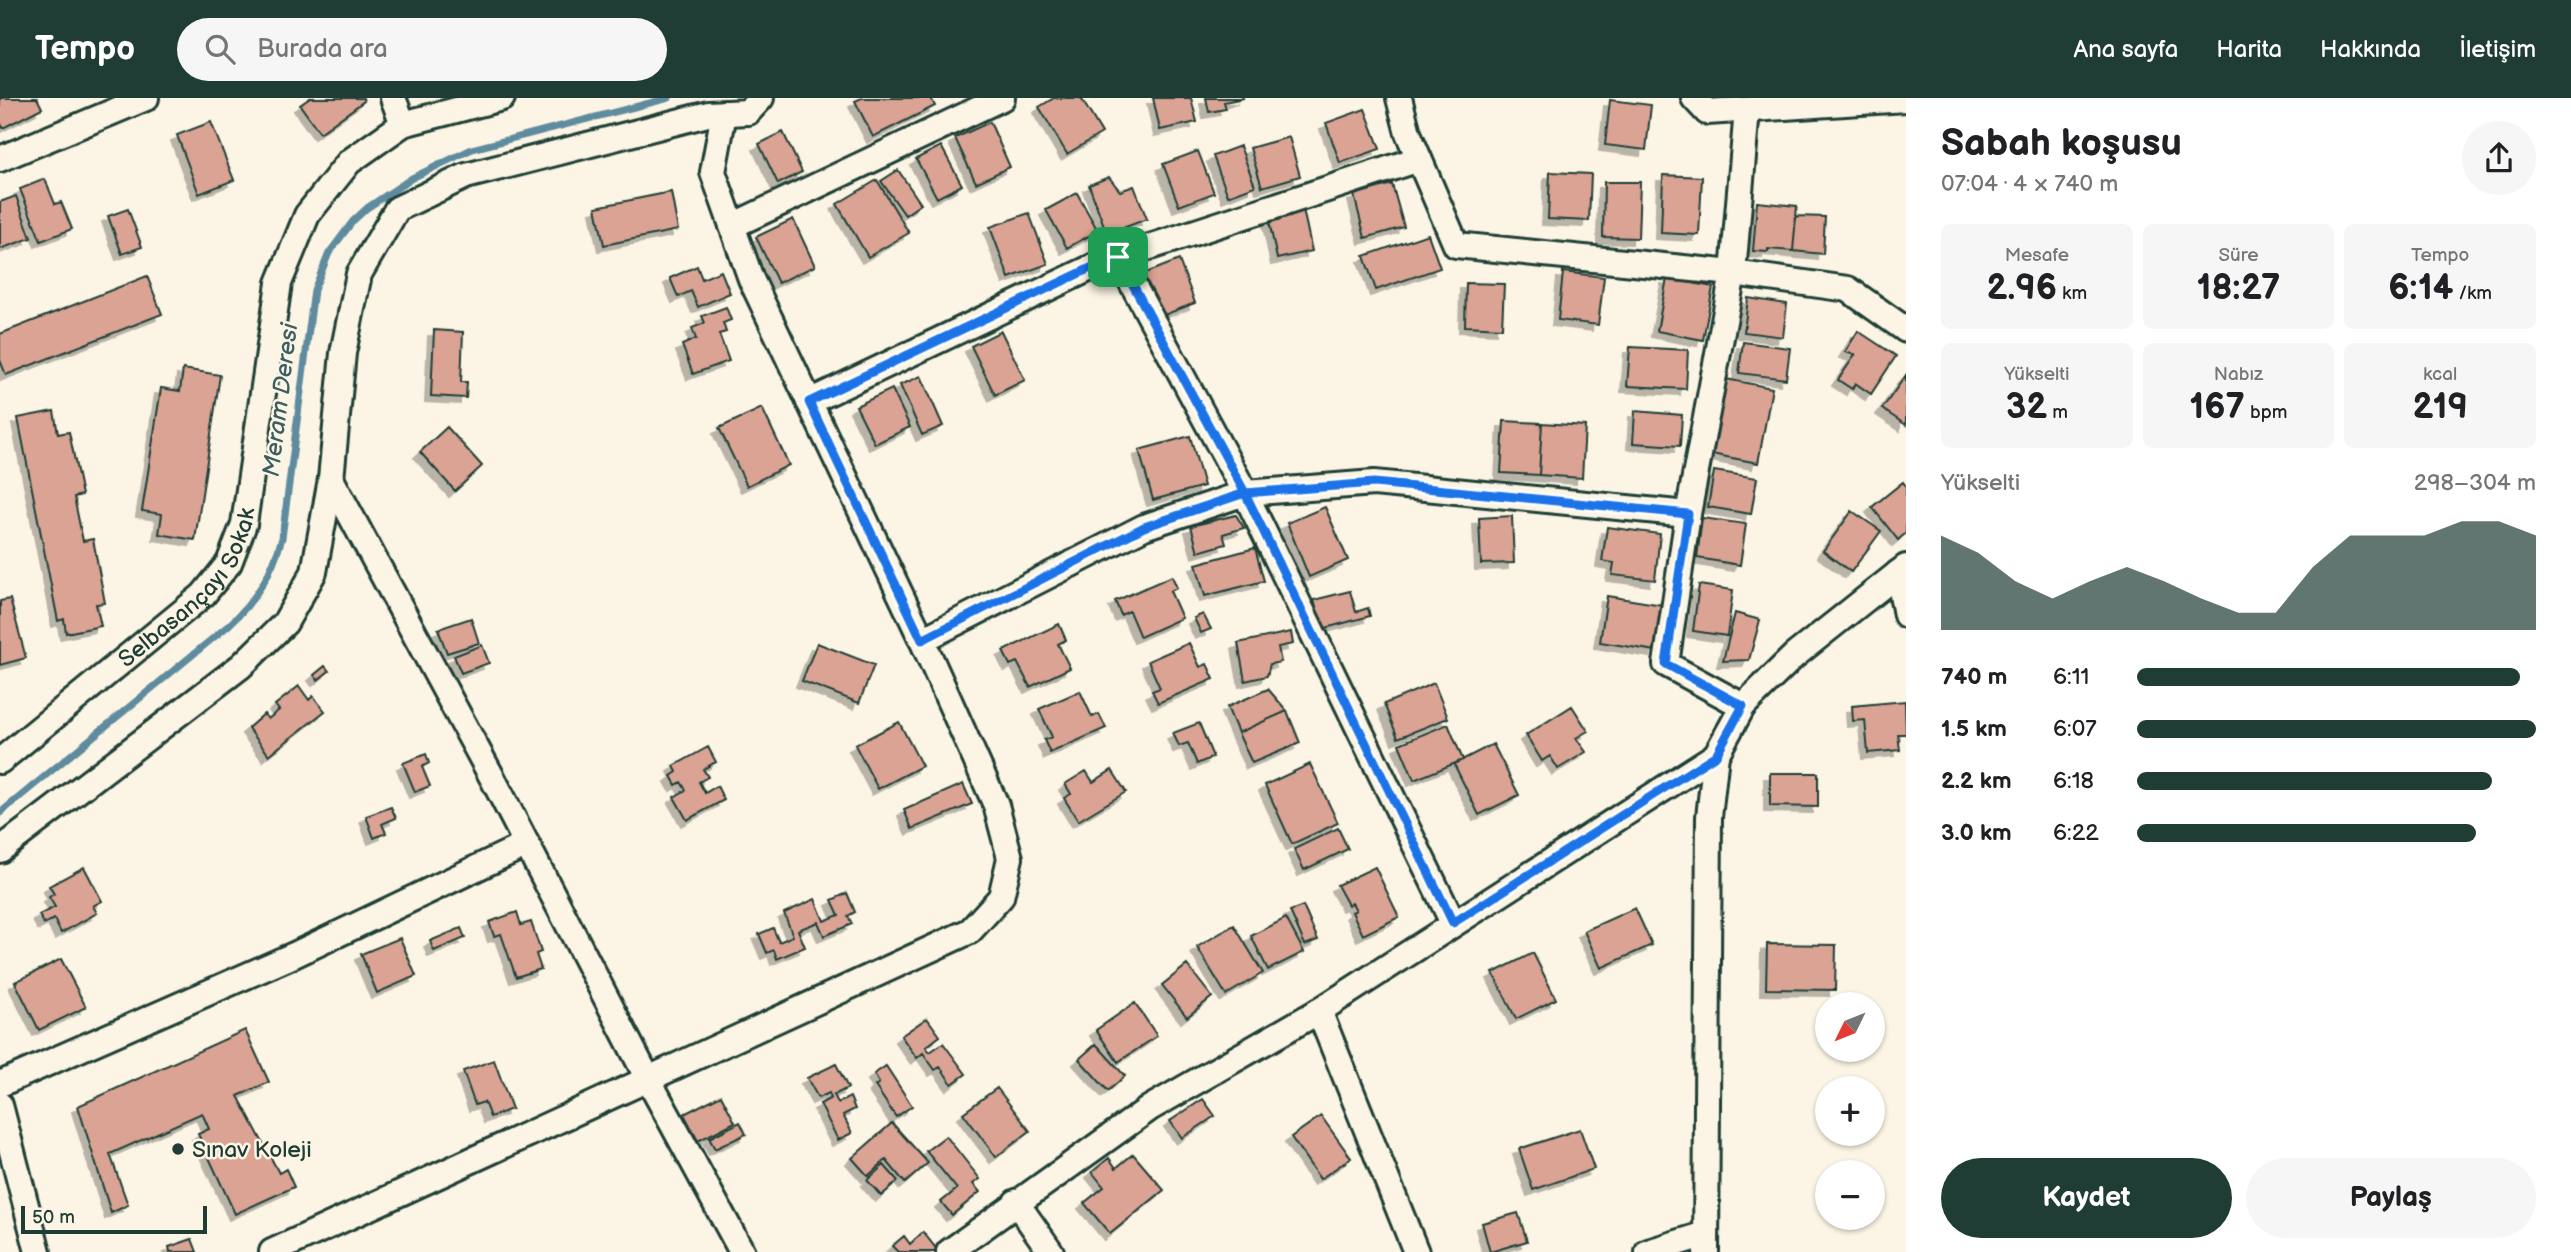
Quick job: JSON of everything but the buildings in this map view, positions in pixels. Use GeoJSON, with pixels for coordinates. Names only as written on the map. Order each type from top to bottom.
{"type":"FeatureCollection","features":[{"type":"Feature","properties":{"kind":"street"},"geometry":{"type":"LineString","coordinates":[[0,159],[146,98]]}},
{"type":"Feature","properties":{"kind":"street"},"geometry":{"type":"LineString","coordinates":[[393,98],[403,124]]}},
{"type":"Feature","properties":{"kind":"street","name":"Selbasançayı Sokak"},"geometry":{"type":"LineString","coordinates":[[0,761],[203,595],[229,563],[244,524],[279,283],[307,215],[349,162],[403,124],[502,98]]}},
{"type":"Feature","properties":{"kind":"street"},"geometry":{"type":"LineString","coordinates":[[0,850],[241,666],[285,623],[314,572],[331,479],[342,353],[359,274],[397,209],[466,177],[708,114],[748,112],[761,98]]}},
{"type":"Feature","properties":{"kind":"street"},"geometry":{"type":"LineString","coordinates":[[732,226],[1002,98]]}},
{"type":"Feature","properties":{"kind":"street"},"geometry":{"type":"LineString","coordinates":[[1399,98],[1408,133],[1456,245],[1733,272],[1848,289],[1906,330]]}},
{"type":"Feature","properties":{"kind":"street"},"geometry":{"type":"LineString","coordinates":[[1694,98],[1707,113],[1906,99]]}},
{"type":"Feature","properties":{"kind":"street"},"geometry":{"type":"LineString","coordinates":[[1743,706],[1666,664],[1688,514],[1733,272],[1747,110]]}},
{"type":"Feature","properties":{"kind":"street"},"geometry":{"type":"LineString","coordinates":[[272,1252],[318,1243],[648,1079],[970,931],[1001,897],[1010,858],[996,805],[922,640],[751,279],[732,226],[713,172],[723,113]]}},
{"type":"Feature","properties":{"kind":"street"},"geometry":{"type":"LineString","coordinates":[[809,402],[1101,263],[1419,159]]}},
{"type":"Feature","properties":{"kind":"street"},"geometry":{"type":"LineString","coordinates":[[1118,257],[1245,493],[1453,923]]}},
{"type":"Feature","properties":{"kind":"street"},"geometry":{"type":"LineString","coordinates":[[331,479],[493,779],[648,1079],[742,1252]]}},
{"type":"Feature","properties":{"kind":"street"},"geometry":{"type":"LineString","coordinates":[[922,640],[1144,527],[1245,493],[1374,483],[1688,514]]}},
{"type":"Feature","properties":{"kind":"street"},"geometry":{"type":"LineString","coordinates":[[1648,1252],[1706,1243],[1709,817],[1716,755],[1743,706],[1794,656],[1902,570]]}},
{"type":"Feature","properties":{"kind":"street"},"geometry":{"type":"LineString","coordinates":[[1902,570],[1906,615]]}},
{"type":"Feature","properties":{"kind":"street"},"geometry":{"type":"LineString","coordinates":[[949,1252],[1150,1108],[1319,1011],[1716,755]]}},
{"type":"Feature","properties":{"kind":"street"},"geometry":{"type":"LineString","coordinates":[[0,1084],[294,955],[525,845]]}},
{"type":"Feature","properties":{"kind":"street"},"geometry":{"type":"LineString","coordinates":[[1319,1011],[1416,1252]]}},
{"type":"Feature","properties":{"kind":"street"},"geometry":{"type":"LineString","coordinates":[[0,1105],[38,1252]]}},
{"type":"Feature","properties":{"kind":"street"},"geometry":{"type":"LineString","coordinates":[[1016,1202],[1051,1252]]}},
{"type":"Feature","properties":{"kind":"waterway","name":"Meram Deresi"},"geometry":{"type":"LineString","coordinates":[[0,813],[229,625],[262,585],[282,538],[314,290],[329,253],[353,221],[367,208],[412,178],[472,149],[669,98]]}},
{"type":"Feature","properties":{"kind":"place","name":"Sınav Koleji"},"geometry":{"type":"Point","coordinates":[178,1149]}},
{"type":"Feature","properties":{"kind":"route"},"geometry":{"type":"LineString","coordinates":[[1118,257],[809,402],[922,640],[1144,527],[1245,493],[1453,923],[1716,755],[1743,706],[1666,664],[1688,514],[1374,483],[1245,493],[1118,257]]}}]}
